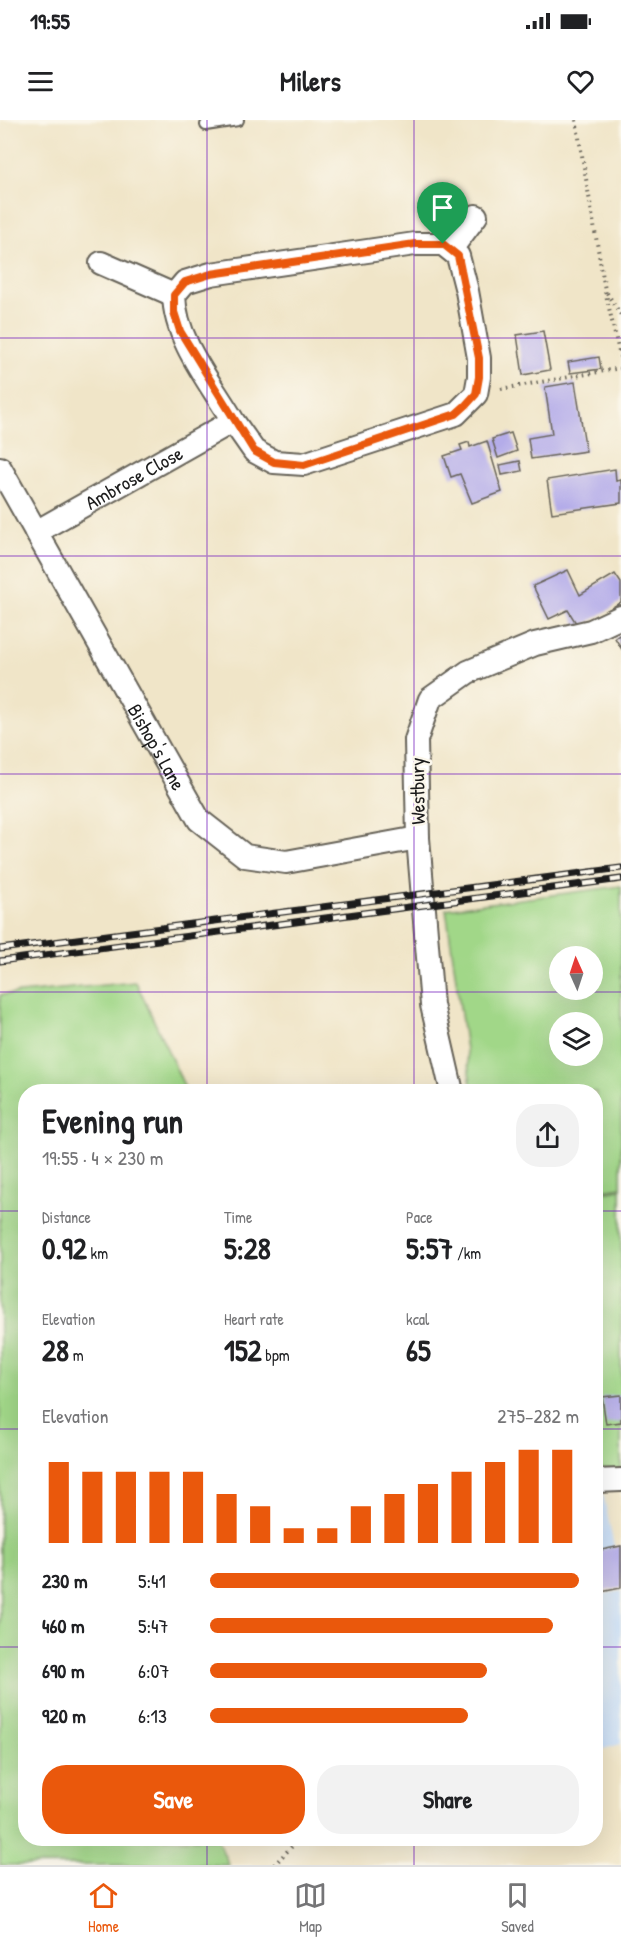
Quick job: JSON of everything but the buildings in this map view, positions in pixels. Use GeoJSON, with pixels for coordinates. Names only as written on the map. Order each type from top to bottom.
{"type":"FeatureCollection","features":[{"type":"Feature","properties":{"kind":"street"},"geometry":{"type":"LineString","coordinates":[[452,248],[476,216]]}},
{"type":"Feature","properties":{"kind":"street"},"geometry":{"type":"LineString","coordinates":[[415,244],[443,244],[452,248],[458,256],[467,291],[479,358],[476,394],[456,414],[304,465],[274,462],[254,451],[233,422],[180,331],[174,312],[174,295],[185,282],[211,274],[415,244]]}},
{"type":"Feature","properties":{"kind":"street"},"geometry":{"type":"LineString","coordinates":[[101,263],[174,295]]}},
{"type":"Feature","properties":{"kind":"street","name":"Ambrose Close"},"geometry":{"type":"LineString","coordinates":[[36,532],[233,422]]}},
{"type":"Feature","properties":{"kind":"street","name":"Bishop's Lane"},"geometry":{"type":"LineString","coordinates":[[0,468],[199,820],[244,856],[286,862],[418,838]]}},
{"type":"Feature","properties":{"kind":"street","name":"Westbury"},"geometry":{"type":"LineString","coordinates":[[450,1084],[432,1005],[418,838],[416,740],[430,699],[468,672],[535,644],[591,631],[621,617]]}},
{"type":"Feature","properties":{"kind":"street"},"geometry":{"type":"LineString","coordinates":[[603,1481],[621,1480]]}},
{"type":"Feature","properties":{"kind":"lane"},"geometry":{"type":"LineString","coordinates":[[206,125],[238,120]]}},
{"type":"Feature","properties":{"kind":"path"},"geometry":{"type":"LineString","coordinates":[[576,120],[621,361]]}},
{"type":"Feature","properties":{"kind":"path"},"geometry":{"type":"LineString","coordinates":[[606,290],[621,315]]}},
{"type":"Feature","properties":{"kind":"path"},"geometry":{"type":"LineString","coordinates":[[476,394],[621,368]]}},
{"type":"Feature","properties":{"kind":"path"},"geometry":{"type":"LineString","coordinates":[[274,1865],[293,1846]]}},
{"type":"Feature","properties":{"kind":"shaded area"},"geometry":{"type":"Polygon","coordinates":[[[603,1493],[614,1547],[603,1549],[603,1493]]]}},
{"type":"Feature","properties":{"kind":"shaded area"},"geometry":{"type":"Polygon","coordinates":[[[621,1591],[621,1744],[603,1749],[603,1594],[621,1591]]]}},
{"type":"Feature","properties":{"kind":"green space"},"geometry":{"type":"Polygon","coordinates":[[[621,886],[621,1187],[603,1190],[603,1084],[471,1084],[446,909],[621,886]]]}},
{"type":"Feature","properties":{"kind":"green space"},"geometry":{"type":"Polygon","coordinates":[[[136,982],[183,1084],[18,1084],[18,1846],[220,1846],[229,1865],[0,1865],[0,995],[136,982]]]}},
{"type":"Feature","properties":{"kind":"green space"},"geometry":{"type":"Polygon","coordinates":[[[621,1189],[621,1469],[603,1469],[603,1192],[621,1189]]]}},
{"type":"Feature","properties":{"kind":"railway"},"geometry":{"type":"LineString","coordinates":[[0,949],[621,868]]}},
{"type":"Feature","properties":{"kind":"railway"},"geometry":{"type":"LineString","coordinates":[[0,961],[621,879]]}},
{"type":"Feature","properties":{"kind":"route"},"geometry":{"type":"LineString","coordinates":[[415,244],[443,244],[452,248],[458,256],[479,358],[476,394],[466,405],[456,414],[304,465],[274,462],[254,451],[233,422],[180,331],[174,312],[174,295],[185,282],[211,274],[415,244]]}}]}
